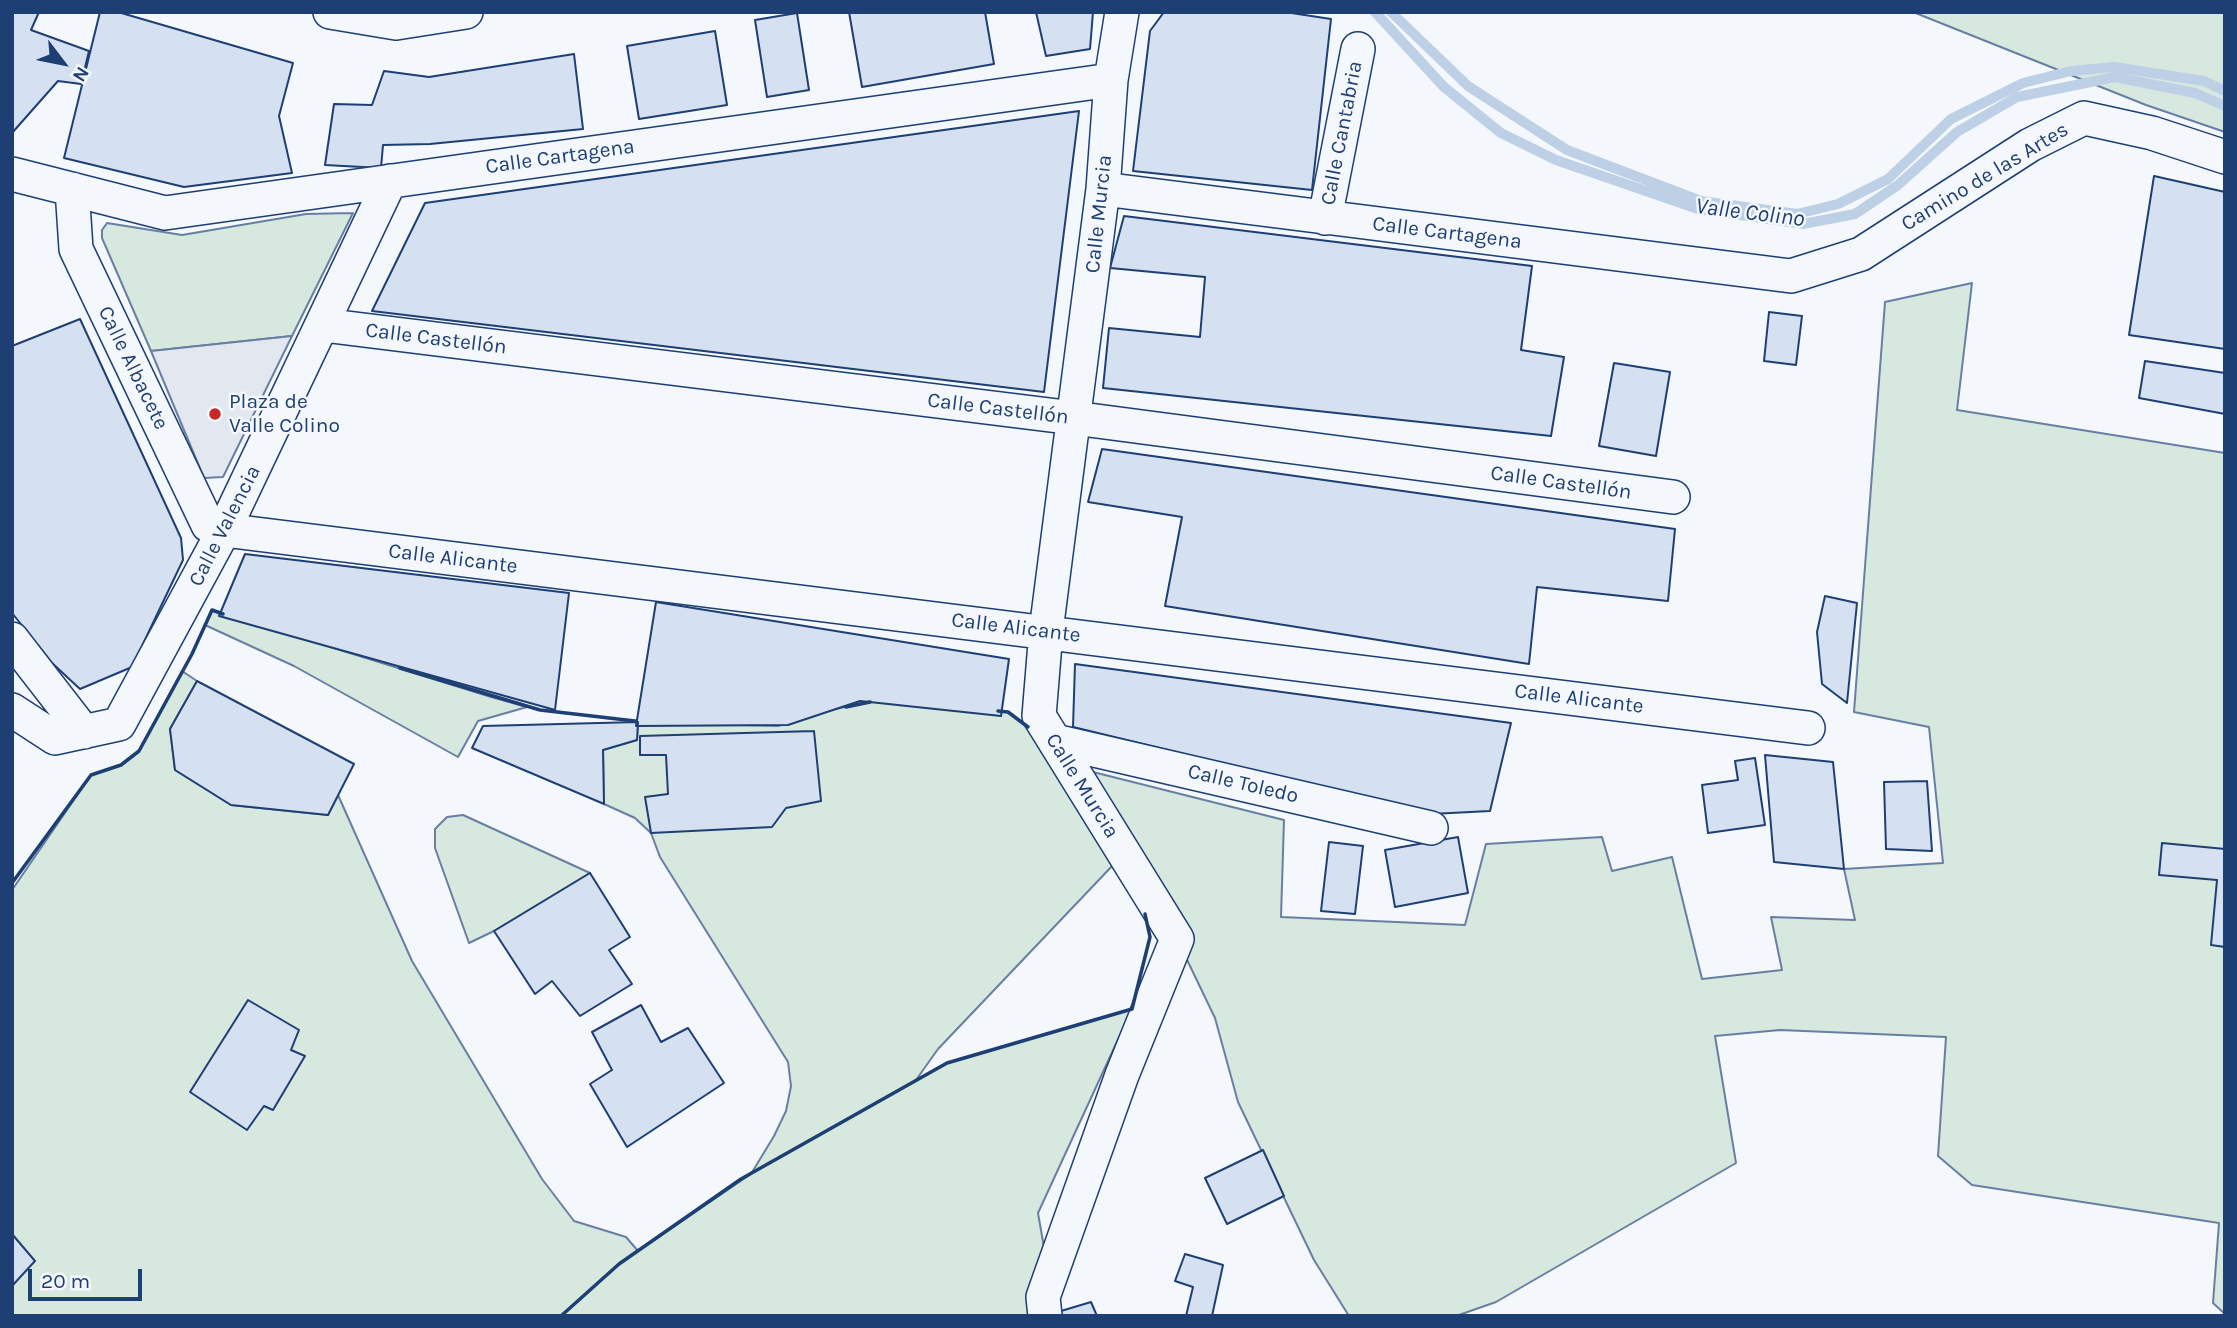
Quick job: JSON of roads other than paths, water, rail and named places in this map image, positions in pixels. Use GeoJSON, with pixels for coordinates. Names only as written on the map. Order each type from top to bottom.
{"type":"FeatureCollection","features":[{"type":"Feature","properties":{"kind":"street"},"geometry":{"type":"LineString","coordinates":[[330,12],[397,23],[466,12]]}},
{"type":"Feature","properties":{"kind":"street","name":"Calle Murcia"},"geometry":{"type":"LineString","coordinates":[[1045,1316],[1043,1297],[1122,1075],[1177,939],[1039,716],[1046,631],[1103,189],[1111,80],[1122,12]]}},
{"type":"Feature","properties":{"kind":"street","name":"Calle Cantabria"},"geometry":{"type":"LineString","coordinates":[[1325,218],[1358,49]]}},
{"type":"Feature","properties":{"kind":"street","name":"Calle Cartagena"},"geometry":{"type":"LineString","coordinates":[[12,174],[165,213],[1111,80]]}},
{"type":"Feature","properties":{"kind":"street","name":"Camino de las Artes"},"geometry":{"type":"LineString","coordinates":[[1791,276],[1861,254],[2030,145],[2084,118],[2152,133],[2225,157]]}},
{"type":"Feature","properties":{"kind":"street","name":"Calle Valencia"},"geometry":{"type":"LineString","coordinates":[[12,710],[55,738],[119,724],[224,530],[390,181]]}},
{"type":"Feature","properties":{"kind":"street","name":"Calle Albacete"},"geometry":{"type":"LineString","coordinates":[[72,189],[76,249],[208,525],[224,530]]}},
{"type":"Feature","properties":{"kind":"street","name":"Calle Cartagena"},"geometry":{"type":"LineString","coordinates":[[1103,189],[1791,276]]}},
{"type":"Feature","properties":{"kind":"street","name":"Calle Castellón"},"geometry":{"type":"LineString","coordinates":[[323,325],[1074,418],[1673,497]]}},
{"type":"Feature","properties":{"kind":"street","name":"Calle Alicante"},"geometry":{"type":"LineString","coordinates":[[224,530],[1808,727]]}},
{"type":"Feature","properties":{"kind":"street"},"geometry":{"type":"LineString","coordinates":[[12,639],[84,732]]}},
{"type":"Feature","properties":{"kind":"street","name":"Calle Toledo"},"geometry":{"type":"LineString","coordinates":[[1055,741],[1431,828]]}},
{"type":"Feature","properties":{"kind":"waterway","name":"Valle Colino"},"geometry":{"type":"LineString","coordinates":[[1375,12],[1444,87],[1501,133],[1556,160],[1698,209],[1803,224],[1855,214],[1898,185],[1957,132],[2017,97],[2115,77],[2195,93],[2225,106]]}},
{"type":"Feature","properties":{"kind":"waterway"},"geometry":{"type":"LineString","coordinates":[[1391,12],[1468,86],[1567,150],[1701,201],[1797,214],[1838,204],[1888,179],[1951,119],[2023,83],[2071,71],[2114,67],[2204,81],[2225,91]]}},
{"type":"Feature","properties":{"kind":"place","name":"Plaza de Valle Colino"},"geometry":{"type":"Point","coordinates":[215,414]}}]}
